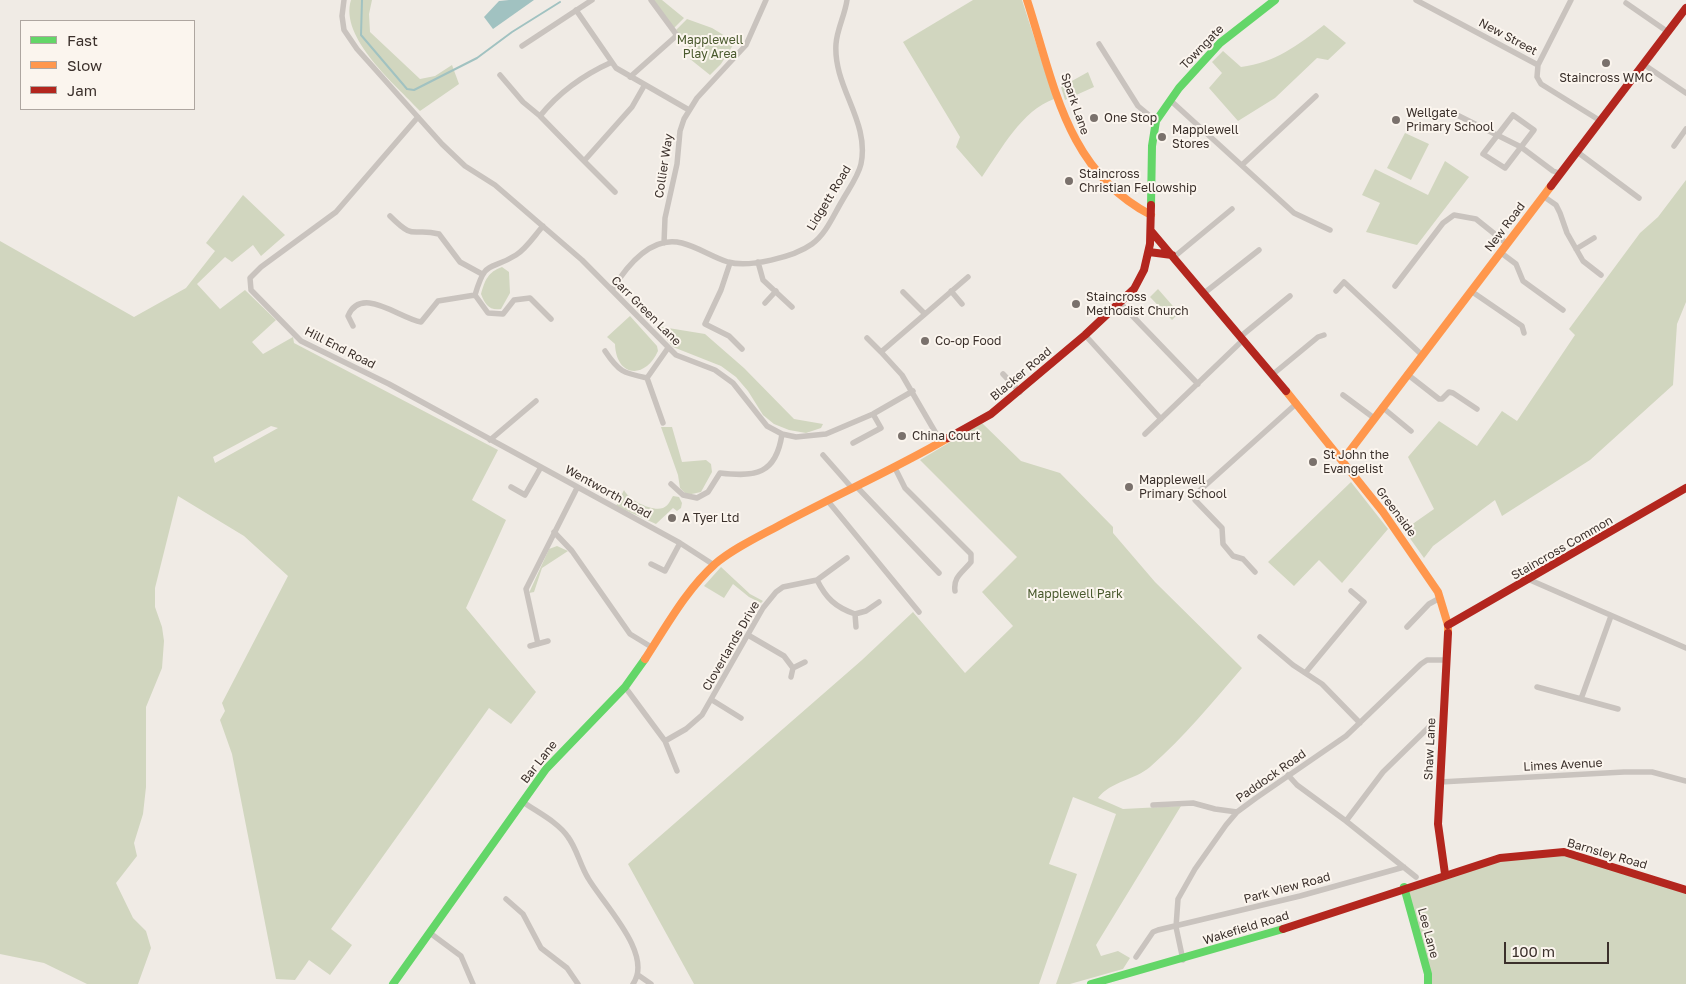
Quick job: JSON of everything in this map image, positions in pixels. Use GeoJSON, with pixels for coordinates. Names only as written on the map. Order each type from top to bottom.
{"type":"FeatureCollection","features":[{"type":"Feature","properties":{"kind":"main road","name":"Spark Lane"},"geometry":{"type":"LineString","coordinates":[[1027,0],[1068,122],[1080,150],[1109,186],[1132,205],[1151,215]]}},
{"type":"Feature","properties":{"kind":"main road","name":"Towngate"},"geometry":{"type":"LineString","coordinates":[[1151,231],[1152,146],[1156,121],[1170,100],[1220,43],[1275,0]]}},
{"type":"Feature","properties":{"kind":"main road","name":"New Road"},"geometry":{"type":"LineString","coordinates":[[1343,460],[1599,120],[1686,8]]}},
{"type":"Feature","properties":{"kind":"main road","name":"Greenside"},"geometry":{"type":"LineString","coordinates":[[1151,231],[1343,460],[1416,556],[1434,583],[1448,625]]}},
{"type":"Feature","properties":{"kind":"main road","name":"Blacker Road"},"geometry":{"type":"LineString","coordinates":[[714,565],[734,550],[827,500],[895,468],[991,414],[1020,392],[1085,336],[1120,303],[1139,280],[1149,252],[1151,231]]}},
{"type":"Feature","properties":{"kind":"main road"},"geometry":{"type":"LineString","coordinates":[[1149,252],[1173,256]]}},
{"type":"Feature","properties":{"kind":"main road","name":"Staincross Common"},"geometry":{"type":"LineString","coordinates":[[1448,625],[1530,580],[1686,488]]}},
{"type":"Feature","properties":{"kind":"main road","name":"Bar Lane"},"geometry":{"type":"LineString","coordinates":[[394,984],[557,756],[625,687],[692,590],[714,565]]}},
{"type":"Feature","properties":{"kind":"main road","name":"Shaw Lane"},"geometry":{"type":"LineString","coordinates":[[1445,874],[1438,824],[1448,625]]}},
{"type":"Feature","properties":{"kind":"main road","name":"Barnsley Road"},"geometry":{"type":"LineString","coordinates":[[1404,887],[1500,858],[1564,852],[1686,890]]}},
{"type":"Feature","properties":{"kind":"main road","name":"Wakefield Road"},"geometry":{"type":"LineString","coordinates":[[1091,984],[1183,960],[1404,887]]}},
{"type":"Feature","properties":{"kind":"main road","name":"Lee Lane"},"geometry":{"type":"LineString","coordinates":[[1404,887],[1428,984]]}},
{"type":"Feature","properties":{"kind":"street","name":"Carr Green Lane"},"geometry":{"type":"LineString","coordinates":[[344,0],[342,16],[344,30],[357,49],[465,166],[495,185],[582,260],[676,355],[723,375],[740,392],[761,420],[782,434],[806,437],[826,434],[873,414],[913,391]]}},
{"type":"Feature","properties":{"kind":"street"},"geometry":{"type":"LineString","coordinates":[[522,46],[592,0]]}},
{"type":"Feature","properties":{"kind":"street"},"geometry":{"type":"LineString","coordinates":[[630,77],[674,39],[676,34],[651,0]]}},
{"type":"Feature","properties":{"kind":"street","name":"Collier Way"},"geometry":{"type":"LineString","coordinates":[[664,243],[665,218],[677,164],[678,140],[689,110],[704,89],[746,45],[766,0]]}},
{"type":"Feature","properties":{"kind":"street","name":"Lidgett Road"},"geometry":{"type":"LineString","coordinates":[[664,243],[684,243],[730,262],[758,262],[796,252],[812,244],[823,233],[860,166],[863,148],[861,127],[843,87],[836,44],[848,0]]}},
{"type":"Feature","properties":{"kind":"street","name":"New Street"},"geometry":{"type":"LineString","coordinates":[[1416,0],[1538,65],[1537,77],[1541,84],[1599,120]]}},
{"type":"Feature","properties":{"kind":"street"},"geometry":{"type":"LineString","coordinates":[[1538,65],[1570,2],[1562,0]]}},
{"type":"Feature","properties":{"kind":"street"},"geometry":{"type":"LineString","coordinates":[[1626,2],[1668,32]]}},
{"type":"Feature","properties":{"kind":"street"},"geometry":{"type":"LineString","coordinates":[[576,10],[616,68],[644,86],[689,110]]}},
{"type":"Feature","properties":{"kind":"street"},"geometry":{"type":"LineString","coordinates":[[1099,44],[1138,106],[1156,121]]}},
{"type":"Feature","properties":{"kind":"street"},"geometry":{"type":"LineString","coordinates":[[540,116],[562,92],[587,74],[612,62]]}},
{"type":"Feature","properties":{"kind":"street"},"geometry":{"type":"LineString","coordinates":[[1643,64],[1686,93]]}},
{"type":"Feature","properties":{"kind":"street"},"geometry":{"type":"LineString","coordinates":[[500,75],[522,102],[540,116],[615,192]]}},
{"type":"Feature","properties":{"kind":"street"},"geometry":{"type":"LineString","coordinates":[[584,161],[632,107],[644,86]]}},
{"type":"Feature","properties":{"kind":"street"},"geometry":{"type":"LineString","coordinates":[[1243,164],[1316,96]]}},
{"type":"Feature","properties":{"kind":"street"},"geometry":{"type":"LineString","coordinates":[[1170,100],[1294,212],[1330,230]]}},
{"type":"Feature","properties":{"kind":"street"},"geometry":{"type":"LineString","coordinates":[[1457,115],[1521,147],[1553,171],[1559,173]]}},
{"type":"Feature","properties":{"kind":"street"},"geometry":{"type":"LineString","coordinates":[[1513,115],[1534,130],[1505,168],[1483,154],[1497,136],[1513,115]]}},
{"type":"Feature","properties":{"kind":"street","name":"Hill End Road"},"geometry":{"type":"LineString","coordinates":[[418,117],[414,124],[336,212],[260,267],[250,278],[249,284],[251,290],[301,341],[389,384],[490,440]]}},
{"type":"Feature","properties":{"kind":"street"},"geometry":{"type":"LineString","coordinates":[[1674,146],[1686,129]]}},
{"type":"Feature","properties":{"kind":"street"},"geometry":{"type":"LineString","coordinates":[[1576,151],[1639,198]]}},
{"type":"Feature","properties":{"kind":"street"},"geometry":{"type":"LineString","coordinates":[[1543,196],[1556,206],[1567,233],[1583,261],[1601,275]]}},
{"type":"Feature","properties":{"kind":"street"},"geometry":{"type":"LineString","coordinates":[[1173,256],[1232,209]]}},
{"type":"Feature","properties":{"kind":"street"},"geometry":{"type":"LineString","coordinates":[[1395,286],[1443,223],[1454,215],[1476,219],[1506,243]]}},
{"type":"Feature","properties":{"kind":"street"},"geometry":{"type":"LineString","coordinates":[[390,216],[404,231],[439,234],[460,262],[482,274]]}},
{"type":"Feature","properties":{"kind":"street"},"geometry":{"type":"LineString","coordinates":[[475,295],[482,274],[493,264],[518,254],[542,226]]}},
{"type":"Feature","properties":{"kind":"street"},"geometry":{"type":"LineString","coordinates":[[1576,249],[1594,238]]}},
{"type":"Feature","properties":{"kind":"street"},"geometry":{"type":"LineString","coordinates":[[612,290],[627,267],[652,248],[664,243]]}},
{"type":"Feature","properties":{"kind":"street"},"geometry":{"type":"LineString","coordinates":[[1204,294],[1259,250]]}},
{"type":"Feature","properties":{"kind":"street"},"geometry":{"type":"LineString","coordinates":[[1500,252],[1516,264],[1523,281],[1563,310]]}},
{"type":"Feature","properties":{"kind":"street"},"geometry":{"type":"LineString","coordinates":[[730,262],[721,290],[705,324],[729,336],[742,349]]}},
{"type":"Feature","properties":{"kind":"street"},"geometry":{"type":"LineString","coordinates":[[758,262],[763,280],[792,307]]}},
{"type":"Feature","properties":{"kind":"street"},"geometry":{"type":"LineString","coordinates":[[881,352],[968,277]]}},
{"type":"Feature","properties":{"kind":"street"},"geometry":{"type":"LineString","coordinates":[[1336,291],[1344,282],[1422,355]]}},
{"type":"Feature","properties":{"kind":"street"},"geometry":{"type":"LineString","coordinates":[[765,303],[776,291]]}},
{"type":"Feature","properties":{"kind":"street"},"geometry":{"type":"LineString","coordinates":[[951,291],[962,304]]}},
{"type":"Feature","properties":{"kind":"street"},"geometry":{"type":"LineString","coordinates":[[1471,291],[1522,326],[1524,333]]}},
{"type":"Feature","properties":{"kind":"street"},"geometry":{"type":"LineString","coordinates":[[903,292],[925,314]]}},
{"type":"Feature","properties":{"kind":"street"},"geometry":{"type":"LineString","coordinates":[[475,295],[488,313],[503,314],[514,300],[530,298],[551,318]]}},
{"type":"Feature","properties":{"kind":"street"},"geometry":{"type":"LineString","coordinates":[[353,326],[348,316],[350,310],[362,302],[371,302],[420,322],[438,301],[475,295]]}},
{"type":"Feature","properties":{"kind":"street"},"geometry":{"type":"LineString","coordinates":[[1145,434],[1198,384],[1242,338],[1290,296]]}},
{"type":"Feature","properties":{"kind":"street"},"geometry":{"type":"LineString","coordinates":[[1120,303],[1198,384]]}},
{"type":"Feature","properties":{"kind":"street"},"geometry":{"type":"LineString","coordinates":[[1272,375],[1318,337],[1324,335]]}},
{"type":"Feature","properties":{"kind":"street"},"geometry":{"type":"LineString","coordinates":[[1085,336],[1161,419]]}},
{"type":"Feature","properties":{"kind":"street"},"geometry":{"type":"LineString","coordinates":[[867,338],[902,375],[941,442]]}},
{"type":"Feature","properties":{"kind":"street"},"geometry":{"type":"LineString","coordinates":[[647,378],[668,348]]}},
{"type":"Feature","properties":{"kind":"street"},"geometry":{"type":"LineString","coordinates":[[605,351],[616,368],[626,374],[647,378]]}},
{"type":"Feature","properties":{"kind":"street"},"geometry":{"type":"LineString","coordinates":[[1003,374],[1020,392]]}},
{"type":"Feature","properties":{"kind":"street"},"geometry":{"type":"LineString","coordinates":[[1407,374],[1439,399],[1442,399],[1449,392],[1476,408]]}},
{"type":"Feature","properties":{"kind":"street"},"geometry":{"type":"LineString","coordinates":[[647,378],[663,423]]}},
{"type":"Feature","properties":{"kind":"street"},"geometry":{"type":"LineString","coordinates":[[1343,395],[1374,418]]}},
{"type":"Feature","properties":{"kind":"street"},"geometry":{"type":"LineString","coordinates":[[490,440],[536,401]]}},
{"type":"Feature","properties":{"kind":"street"},"geometry":{"type":"LineString","coordinates":[[1255,572],[1243,559],[1232,556],[1223,544],[1222,528],[1195,500],[1198,492],[1296,403]]}},
{"type":"Feature","properties":{"kind":"street"},"geometry":{"type":"LineString","coordinates":[[1382,407],[1411,431]]}},
{"type":"Feature","properties":{"kind":"street"},"geometry":{"type":"LineString","coordinates":[[853,443],[881,428],[873,414]]}},
{"type":"Feature","properties":{"kind":"street"},"geometry":{"type":"LineString","coordinates":[[672,484],[683,496],[697,498],[708,492],[720,473],[745,476],[760,472],[772,463],[782,434]]}},
{"type":"Feature","properties":{"kind":"street","name":"Wentworth Road"},"geometry":{"type":"LineString","coordinates":[[490,440],[680,543],[714,565]]}},
{"type":"Feature","properties":{"kind":"street"},"geometry":{"type":"LineString","coordinates":[[823,455],[939,573]]}},
{"type":"Feature","properties":{"kind":"street"},"geometry":{"type":"LineString","coordinates":[[511,487],[525,495],[541,467]]}},
{"type":"Feature","properties":{"kind":"street"},"geometry":{"type":"LineString","coordinates":[[895,468],[905,488],[971,554],[971,562],[956,577],[955,592]]}},
{"type":"Feature","properties":{"kind":"street"},"geometry":{"type":"LineString","coordinates":[[538,644],[526,589],[577,488]]}},
{"type":"Feature","properties":{"kind":"street"},"geometry":{"type":"LineString","coordinates":[[827,500],[919,612]]}},
{"type":"Feature","properties":{"kind":"street"},"geometry":{"type":"LineString","coordinates":[[554,532],[572,551],[630,634],[653,648]]}},
{"type":"Feature","properties":{"kind":"street"},"geometry":{"type":"LineString","coordinates":[[651,564],[665,570],[680,543]]}},
{"type":"Feature","properties":{"kind":"street","name":"Cloverlands Drive"},"geometry":{"type":"LineString","coordinates":[[665,741],[694,722],[712,700],[748,635],[776,592],[783,587],[817,580],[847,558]]}},
{"type":"Feature","properties":{"kind":"street"},"geometry":{"type":"LineString","coordinates":[[817,580],[828,599],[855,614],[866,611],[879,602]]}},
{"type":"Feature","properties":{"kind":"street"},"geometry":{"type":"LineString","coordinates":[[1530,580],[1686,648]]}},
{"type":"Feature","properties":{"kind":"street"},"geometry":{"type":"LineString","coordinates":[[1306,672],[1364,602],[1351,591]]}},
{"type":"Feature","properties":{"kind":"street"},"geometry":{"type":"LineString","coordinates":[[1408,626],[1429,604],[1440,598]]}},
{"type":"Feature","properties":{"kind":"street"},"geometry":{"type":"LineString","coordinates":[[855,614],[856,627]]}},
{"type":"Feature","properties":{"kind":"street"},"geometry":{"type":"LineString","coordinates":[[1581,699],[1611,616]]}},
{"type":"Feature","properties":{"kind":"street"},"geometry":{"type":"LineString","coordinates":[[748,635],[784,656],[794,668]]}},
{"type":"Feature","properties":{"kind":"street"},"geometry":{"type":"LineString","coordinates":[[1260,637],[1338,699],[1360,723]]}},
{"type":"Feature","properties":{"kind":"street"},"geometry":{"type":"LineString","coordinates":[[530,646],[548,641]]}},
{"type":"Feature","properties":{"kind":"street","name":"Paddock Road"},"geometry":{"type":"LineString","coordinates":[[1183,960],[1176,927],[1177,906],[1182,891],[1237,812],[1339,741],[1427,660],[1446,660]]}},
{"type":"Feature","properties":{"kind":"street"},"geometry":{"type":"LineString","coordinates":[[791,677],[794,668],[805,662]]}},
{"type":"Feature","properties":{"kind":"street"},"geometry":{"type":"LineString","coordinates":[[625,687],[665,741],[677,771]]}},
{"type":"Feature","properties":{"kind":"street"},"geometry":{"type":"LineString","coordinates":[[1537,687],[1618,709]]}},
{"type":"Feature","properties":{"kind":"street"},"geometry":{"type":"LineString","coordinates":[[712,700],[741,718]]}},
{"type":"Feature","properties":{"kind":"street"},"geometry":{"type":"LineString","coordinates":[[1346,821],[1383,772],[1429,727]]}},
{"type":"Feature","properties":{"kind":"street","name":"Limes Avenue"},"geometry":{"type":"LineString","coordinates":[[1440,782],[1624,772],[1652,772],[1686,781]]}},
{"type":"Feature","properties":{"kind":"street"},"geometry":{"type":"LineString","coordinates":[[1288,775],[1303,790],[1346,821],[1416,877]]}},
{"type":"Feature","properties":{"kind":"street"},"geometry":{"type":"LineString","coordinates":[[523,802],[568,837],[586,876],[631,943],[639,964],[638,975],[633,984]]}},
{"type":"Feature","properties":{"kind":"street"},"geometry":{"type":"LineString","coordinates":[[1153,805],[1193,803],[1237,812]]}},
{"type":"Feature","properties":{"kind":"street","name":"Park View Road"},"geometry":{"type":"LineString","coordinates":[[1136,957],[1154,932],[1404,867]]}},
{"type":"Feature","properties":{"kind":"street"},"geometry":{"type":"LineString","coordinates":[[506,899],[523,914],[541,948],[567,968],[578,984]]}},
{"type":"Feature","properties":{"kind":"street"},"geometry":{"type":"LineString","coordinates":[[430,933],[461,956],[473,984]]}},
{"type":"Feature","properties":{"kind":"street"},"geometry":{"type":"LineString","coordinates":[[638,975],[651,984]]}},
{"type":"Feature","properties":{"kind":"green space"},"geometry":{"type":"Polygon","coordinates":[[[351,0],[372,0],[369,14],[370,32],[420,79],[435,76],[452,65],[459,84],[420,111],[384,74],[361,45],[353,30],[350,15],[351,0]]]}},
{"type":"Feature","properties":{"kind":"green space"},"geometry":{"type":"Polygon","coordinates":[[[651,0],[662,0],[684,18],[673,29],[651,0]]]}},
{"type":"Feature","properties":{"kind":"green space"},"geometry":{"type":"Polygon","coordinates":[[[973,0],[1022,0],[1054,99],[1042,104],[1022,121],[982,177],[956,147],[960,137],[903,42],[973,0]]]}},
{"type":"Feature","properties":{"kind":"green space","name":"Mapplewell Play Area"},"geometry":{"type":"Polygon","coordinates":[[[687,19],[712,28],[735,42],[721,64],[710,75],[690,59],[695,55],[676,30],[687,19]]]}},
{"type":"Feature","properties":{"kind":"green space"},"geometry":{"type":"Polygon","coordinates":[[[1324,25],[1346,43],[1328,60],[1317,58],[1275,98],[1238,121],[1209,88],[1222,73],[1212,62],[1223,51],[1241,67],[1265,62],[1286,52],[1324,25]]]}},
{"type":"Feature","properties":{"kind":"green space"},"geometry":{"type":"Polygon","coordinates":[[[1088,72],[1094,87],[1065,100],[1061,87],[1088,72]]]}},
{"type":"Feature","properties":{"kind":"green space"},"geometry":{"type":"Polygon","coordinates":[[[1405,133],[1429,144],[1411,180],[1387,168],[1405,133]]]}},
{"type":"Feature","properties":{"kind":"green space"},"geometry":{"type":"Polygon","coordinates":[[[1445,161],[1469,177],[1417,245],[1366,232],[1380,203],[1362,195],[1375,169],[1428,195],[1445,161]]]}},
{"type":"Feature","properties":{"kind":"green space"},"geometry":{"type":"Polygon","coordinates":[[[1686,180],[1686,302],[1677,324],[1673,385],[1590,460],[1502,516],[1495,500],[1433,546],[1424,558],[1404,530],[1434,509],[1408,457],[1439,421],[1477,446],[1502,411],[1517,421],[1575,335],[1569,329],[1640,233],[1658,217],[1686,180]]]}},
{"type":"Feature","properties":{"kind":"green space"},"geometry":{"type":"Polygon","coordinates":[[[243,195],[285,235],[261,256],[253,245],[232,262],[225,257],[197,284],[220,309],[245,290],[276,320],[252,342],[263,354],[293,337],[294,343],[498,450],[472,500],[506,520],[466,608],[536,692],[511,724],[489,708],[331,929],[352,945],[330,975],[309,960],[295,980],[276,979],[232,754],[220,720],[225,711],[222,703],[288,576],[244,536],[178,496],[155,588],[155,607],[162,627],[164,641],[162,668],[146,707],[146,787],[143,814],[134,843],[137,856],[116,883],[133,918],[146,931],[151,948],[138,984],[87,984],[44,963],[0,954],[0,241],[134,317],[186,288],[215,251],[206,243],[243,195]],[[271,426],[213,457],[215,463],[278,428],[271,426]]]}},
{"type":"Feature","properties":{"kind":"green space"},"geometry":{"type":"Polygon","coordinates":[[[502,267],[509,272],[510,293],[501,309],[493,309],[486,304],[481,294],[488,277],[493,271],[502,267]]]}},
{"type":"Feature","properties":{"kind":"green space"},"geometry":{"type":"Polygon","coordinates":[[[1158,289],[1179,313],[1172,320],[1150,297],[1158,289]]]}},
{"type":"Feature","properties":{"kind":"green space"},"geometry":{"type":"Polygon","coordinates":[[[630,316],[657,346],[658,351],[646,367],[632,371],[620,363],[615,344],[607,337],[630,316]]]}},
{"type":"Feature","properties":{"kind":"green space"},"geometry":{"type":"Polygon","coordinates":[[[656,326],[705,334],[744,368],[794,419],[823,424],[821,428],[806,433],[789,430],[774,424],[763,415],[748,391],[736,377],[721,366],[673,347],[656,326]]]}},
{"type":"Feature","properties":{"kind":"green space","name":"Mapplewell Park"},"geometry":{"type":"Polygon","coordinates":[[[982,423],[1021,461],[1060,473],[1113,527],[1113,533],[1155,582],[1242,668],[1163,756],[1144,771],[1103,792],[1098,798],[1123,809],[1181,806],[1096,945],[1101,956],[1118,951],[1130,958],[1123,969],[1070,984],[1056,984],[1116,814],[1073,797],[1049,864],[1077,874],[1039,984],[694,984],[628,864],[862,660],[913,612],[965,673],[1013,626],[982,592],[1017,557],[920,460],[982,423]]]}},
{"type":"Feature","properties":{"kind":"green space"},"geometry":{"type":"Polygon","coordinates":[[[661,427],[672,427],[682,462],[706,460],[711,464],[712,472],[701,492],[687,495],[680,488],[678,475],[661,427]]]}},
{"type":"Feature","properties":{"kind":"green space"},"geometry":{"type":"Polygon","coordinates":[[[1351,482],[1388,529],[1342,583],[1319,560],[1294,586],[1268,562],[1351,482]]]}},
{"type":"Feature","properties":{"kind":"green space"},"geometry":{"type":"Polygon","coordinates":[[[624,490],[636,501],[647,507],[658,509],[668,505],[673,496],[679,497],[682,503],[681,508],[677,511],[673,508],[656,524],[616,506],[624,490]]]}},
{"type":"Feature","properties":{"kind":"green space"},"geometry":{"type":"Polygon","coordinates":[[[557,546],[568,551],[542,568],[534,592],[529,593],[549,549],[557,546]]]}},
{"type":"Feature","properties":{"kind":"green space"},"geometry":{"type":"Polygon","coordinates":[[[721,567],[750,594],[763,601],[761,603],[749,597],[733,584],[724,598],[704,586],[721,567]]]}},
{"type":"Feature","properties":{"kind":"green space"},"geometry":{"type":"Polygon","coordinates":[[[1564,852],[1686,890],[1686,984],[1428,984],[1404,887],[1500,858],[1564,852]]]}},
{"type":"Feature","properties":{"kind":"water"},"geometry":{"type":"Polygon","coordinates":[[[534,0],[493,29],[484,17],[499,1],[534,0]]]}},
{"type":"Feature","properties":{"kind":"waterway"},"geometry":{"type":"LineString","coordinates":[[362,0],[361,35],[407,89],[414,90],[477,58],[512,32],[560,2]]}},
{"type":"Feature","properties":{"kind":"traffic: fast"},"geometry":{"type":"LineString","coordinates":[[1151,205],[1152,146],[1156,121],[1179,88],[1220,43],[1275,0]]}},
{"type":"Feature","properties":{"kind":"traffic: fast"},"geometry":{"type":"LineString","coordinates":[[393,984],[546,769],[625,687],[645,659]]}},
{"type":"Feature","properties":{"kind":"traffic: fast"},"geometry":{"type":"LineString","coordinates":[[1404,887],[1428,974],[1428,984]]}},
{"type":"Feature","properties":{"kind":"traffic: fast"},"geometry":{"type":"LineString","coordinates":[[1091,984],[1283,929]]}},
{"type":"Feature","properties":{"kind":"traffic: slow"},"geometry":{"type":"LineString","coordinates":[[1027,0],[1056,93],[1067,122],[1082,150],[1100,175],[1122,197],[1151,215]]}},
{"type":"Feature","properties":{"kind":"traffic: slow"},"geometry":{"type":"LineString","coordinates":[[1343,460],[1551,186]]}},
{"type":"Feature","properties":{"kind":"traffic: slow"},"geometry":{"type":"LineString","coordinates":[[1286,391],[1383,512],[1438,592],[1448,625],[1448,633]]}},
{"type":"Feature","properties":{"kind":"traffic: slow"},"geometry":{"type":"LineString","coordinates":[[645,659],[695,585],[722,558],[755,538],[948,438]]}},
{"type":"Feature","properties":{"kind":"traffic: jam"},"geometry":{"type":"LineString","coordinates":[[1551,186],[1686,8]]}},
{"type":"Feature","properties":{"kind":"traffic: jam"},"geometry":{"type":"LineString","coordinates":[[948,438],[991,414],[1085,335],[1134,289],[1144,270],[1150,244],[1151,205]]}},
{"type":"Feature","properties":{"kind":"traffic: jam"},"geometry":{"type":"LineString","coordinates":[[1151,231],[1286,391]]}},
{"type":"Feature","properties":{"kind":"traffic: jam"},"geometry":{"type":"LineString","coordinates":[[1149,252],[1172,255]]}},
{"type":"Feature","properties":{"kind":"traffic: jam"},"geometry":{"type":"LineString","coordinates":[[1448,625],[1686,488]]}},
{"type":"Feature","properties":{"kind":"traffic: jam"},"geometry":{"type":"LineString","coordinates":[[1445,874],[1438,824],[1448,633]]}},
{"type":"Feature","properties":{"kind":"traffic: jam"},"geometry":{"type":"LineString","coordinates":[[1283,929],[1500,858],[1564,852],[1686,890]]}},
{"type":"Feature","properties":{"kind":"place","name":"Staincross WMC"},"geometry":{"type":"Point","coordinates":[1606,63]}},
{"type":"Feature","properties":{"kind":"place","name":"One Stop"},"geometry":{"type":"Point","coordinates":[1094,118]}},
{"type":"Feature","properties":{"kind":"place","name":"Wellgate Primary School"},"geometry":{"type":"Point","coordinates":[1396,120]}},
{"type":"Feature","properties":{"kind":"place","name":"Mapplewell Stores"},"geometry":{"type":"Point","coordinates":[1162,137]}},
{"type":"Feature","properties":{"kind":"place","name":"Staincross Christian Fellowship"},"geometry":{"type":"Point","coordinates":[1069,181]}},
{"type":"Feature","properties":{"kind":"place","name":"Staincross Methodist Church"},"geometry":{"type":"Point","coordinates":[1076,304]}},
{"type":"Feature","properties":{"kind":"place","name":"Co-op Food"},"geometry":{"type":"Point","coordinates":[925,341]}},
{"type":"Feature","properties":{"kind":"place","name":"China Court"},"geometry":{"type":"Point","coordinates":[902,436]}},
{"type":"Feature","properties":{"kind":"place","name":"St John the Evangelist"},"geometry":{"type":"Point","coordinates":[1313,462]}},
{"type":"Feature","properties":{"kind":"place","name":"Mapplewell Primary School"},"geometry":{"type":"Point","coordinates":[1129,487]}},
{"type":"Feature","properties":{"kind":"place","name":"A Tyer Ltd"},"geometry":{"type":"Point","coordinates":[672,518]}}]}
